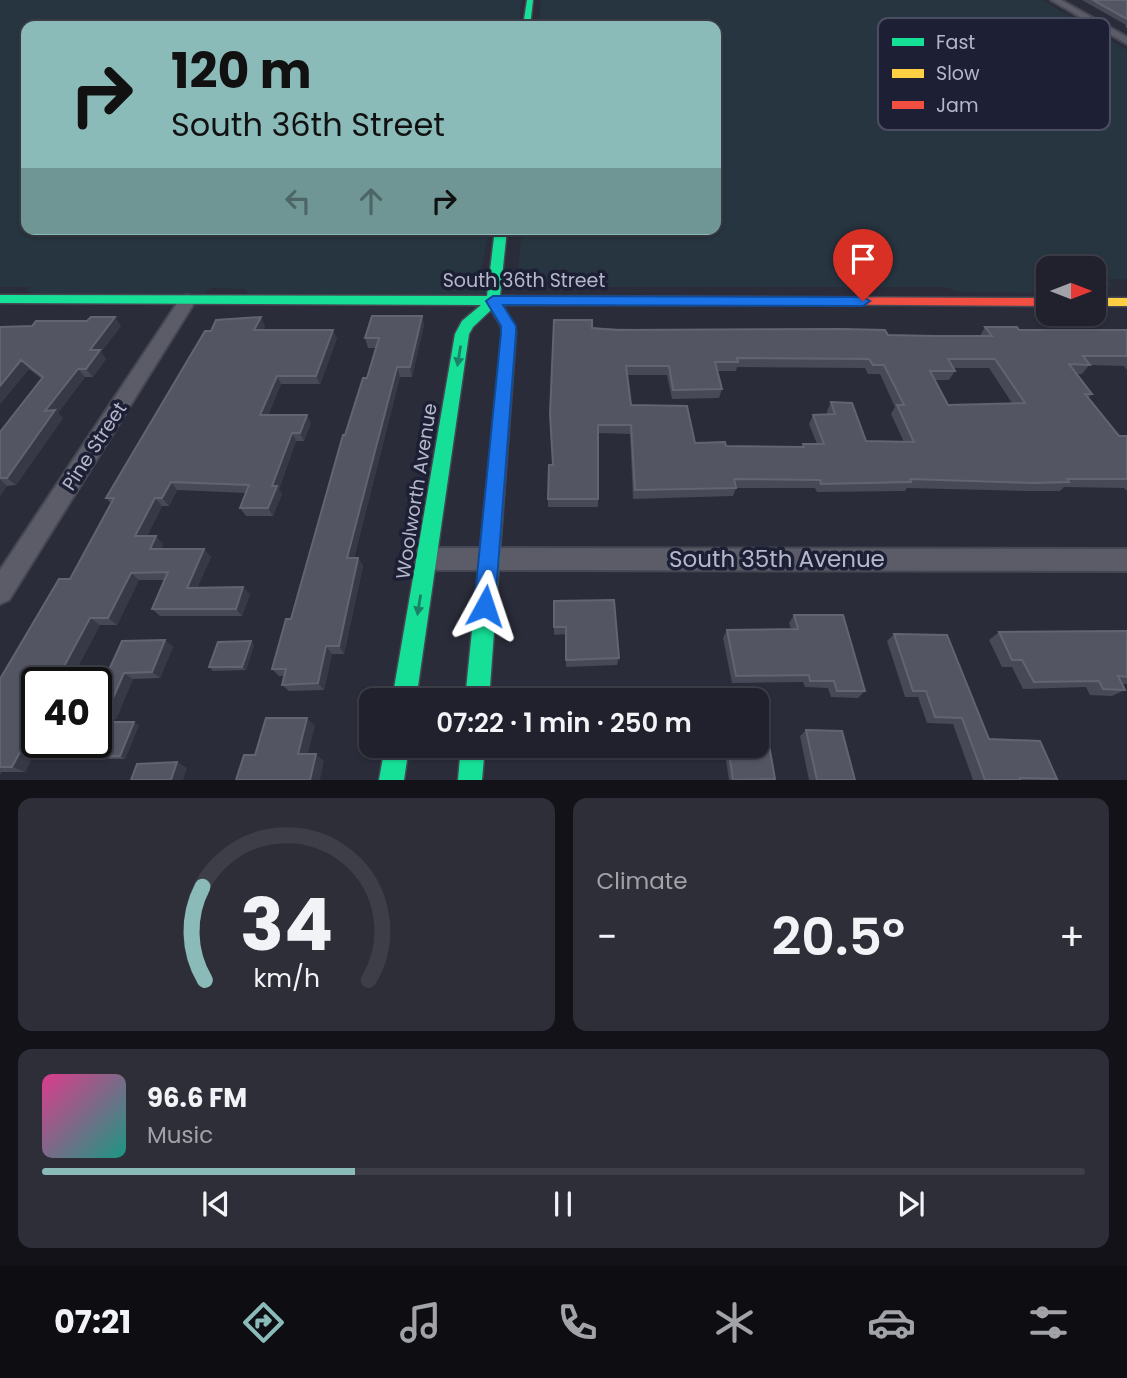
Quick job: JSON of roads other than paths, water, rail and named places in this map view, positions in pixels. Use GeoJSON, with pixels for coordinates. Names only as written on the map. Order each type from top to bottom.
{"type":"FeatureCollection","features":[{"type":"Feature","properties":{"kind":"street"},"geometry":{"type":"LineString","coordinates":[[527,21],[530,0]]}},
{"type":"Feature","properties":{"kind":"street"},"geometry":{"type":"LineString","coordinates":[[1055,0],[1087,18]]}},
{"type":"Feature","properties":{"kind":"street"},"geometry":{"type":"LineString","coordinates":[[1110,31],[1127,41]]}},
{"type":"Feature","properties":{"kind":"street"},"geometry":{"type":"LineString","coordinates":[[478,688],[509,333],[508,326],[493,301],[500,235]]}},
{"type":"Feature","properties":{"kind":"street","name":"South 36th Street"},"geometry":{"type":"LineString","coordinates":[[0,299],[1036,302]]}},
{"type":"Feature","properties":{"kind":"street","name":"Pine Street"},"geometry":{"type":"LineString","coordinates":[[0,592],[188,300]]}},
{"type":"Feature","properties":{"kind":"street","name":"Woolworth Avenue"},"geometry":{"type":"LineString","coordinates":[[406,688],[462,334],[467,324],[493,301]]}},
{"type":"Feature","properties":{"kind":"street"},"geometry":{"type":"LineString","coordinates":[[1106,302],[1127,302]]}},
{"type":"Feature","properties":{"kind":"street","name":"South 35th Avenue"},"geometry":{"type":"LineString","coordinates":[[427,559],[1127,560]]}},
{"type":"Feature","properties":{"kind":"street"},"geometry":{"type":"LineString","coordinates":[[391,779],[395,758]]}},
{"type":"Feature","properties":{"kind":"street"},"geometry":{"type":"LineString","coordinates":[[470,779],[472,758]]}}]}
